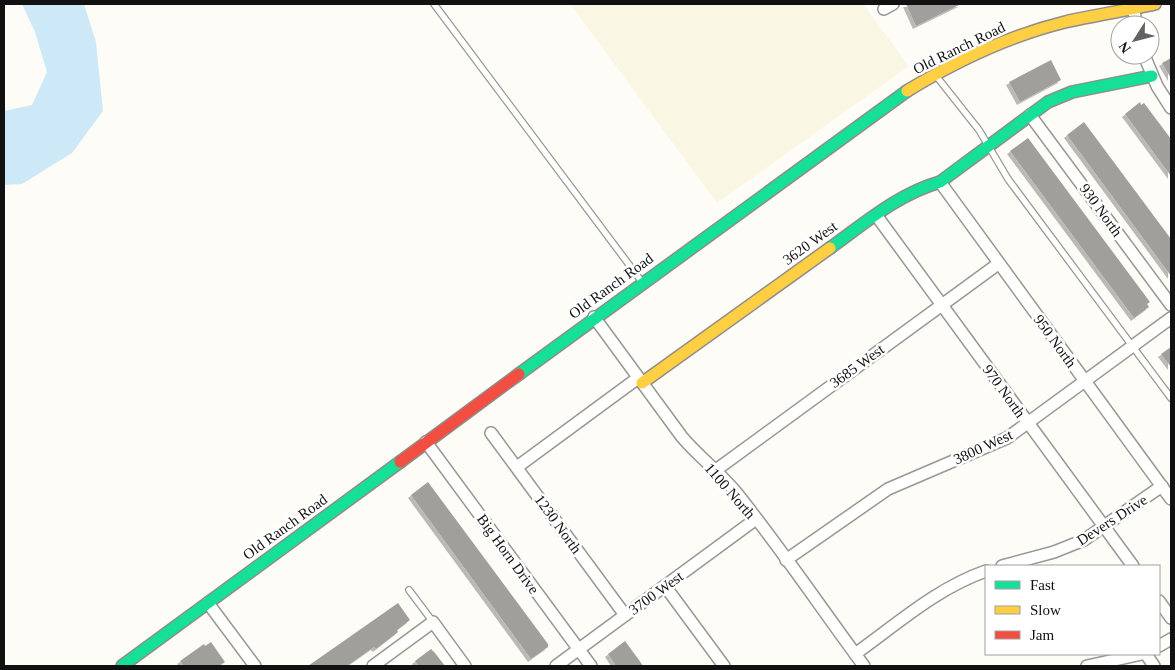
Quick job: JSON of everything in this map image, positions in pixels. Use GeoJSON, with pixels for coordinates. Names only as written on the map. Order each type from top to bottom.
{"type":"FeatureCollection","features":[{"type":"Feature","properties":{"kind":"street","name":"Old Ranch Road"},"geometry":{"type":"LineString","coordinates":[[122,666],[594,317],[893,100],[934,74],[975,53],[1021,35],[1133,6],[1155,4]]}},
{"type":"Feature","properties":{"kind":"street"},"geometry":{"type":"LineString","coordinates":[[1148,65],[1152,76],[1171,108]]}},
{"type":"Feature","properties":{"kind":"street","name":"3620 West"},"geometry":{"type":"LineString","coordinates":[[516,467],[896,200],[940,182],[990,147],[1000,137],[1030,115],[1060,96],[1130,83],[1152,76]]}},
{"type":"Feature","properties":{"kind":"street","name":"930 North"},"geometry":{"type":"LineString","coordinates":[[1030,115],[1171,306]]}},
{"type":"Feature","properties":{"kind":"street","name":"950 North"},"geometry":{"type":"LineString","coordinates":[[940,182],[1171,499]]}},
{"type":"Feature","properties":{"kind":"street","name":"970 North"},"geometry":{"type":"LineString","coordinates":[[876,214],[1132,565]]}},
{"type":"Feature","properties":{"kind":"street","name":"3685 West"},"geometry":{"type":"LineString","coordinates":[[716,470],[998,264]]}},
{"type":"Feature","properties":{"kind":"street","name":"1100 North"},"geometry":{"type":"LineString","coordinates":[[594,317],[682,437],[698,455],[716,470],[756,519],[864,666]]}},
{"type":"Feature","properties":{"kind":"street","name":"3800 West"},"geometry":{"type":"LineString","coordinates":[[786,560],[888,489],[995,444],[1028,423],[1171,318]]}},
{"type":"Feature","properties":{"kind":"street","name":"1230 North"},"geometry":{"type":"LineString","coordinates":[[491,433],[626,615]]}},
{"type":"Feature","properties":{"kind":"street","name":"Big Horn Drive"},"geometry":{"type":"LineString","coordinates":[[426,442],[591,666]]}},
{"type":"Feature","properties":{"kind":"street","name":"Devers Drive"},"geometry":{"type":"LineString","coordinates":[[1005,565],[1069,546],[1105,528],[1162,486]]}},
{"type":"Feature","properties":{"kind":"street","name":"3700 West"},"geometry":{"type":"LineString","coordinates":[[556,666],[756,519]]}},
{"type":"Feature","properties":{"kind":"street"},"geometry":{"type":"LineString","coordinates":[[855,654],[936,595],[961,580],[985,571]]}},
{"type":"Feature","properties":{"kind":"street"},"geometry":{"type":"LineString","coordinates":[[665,586],[724,666]]}},
{"type":"Feature","properties":{"kind":"street"},"geometry":{"type":"LineString","coordinates":[[1160,602],[1171,618]]}},
{"type":"Feature","properties":{"kind":"street"},"geometry":{"type":"LineString","coordinates":[[208,603],[249,664]]}},
{"type":"Feature","properties":{"kind":"street"},"geometry":{"type":"LineString","coordinates":[[373,666],[433,622],[465,666]]}},
{"type":"Feature","properties":{"kind":"street"},"geometry":{"type":"LineString","coordinates":[[1160,645],[1171,639]]}},
{"type":"Feature","properties":{"kind":"street"},"geometry":{"type":"LineString","coordinates":[[1087,666],[1139,655]]}},
{"type":"Feature","properties":{"kind":"street"},"geometry":{"type":"LineString","coordinates":[[1145,655],[1154,666]]}},
{"type":"Feature","properties":{"kind":"lane"},"geometry":{"type":"LineString","coordinates":[[434,4],[642,282]]}},
{"type":"Feature","properties":{"kind":"lane"},"geometry":{"type":"LineString","coordinates":[[934,74],[990,147],[1008,179],[1171,398]]}},
{"type":"Feature","properties":{"kind":"lane"},"geometry":{"type":"LineString","coordinates":[[409,590],[433,622]]}},
{"type":"Feature","properties":{"kind":"shaded area"},"geometry":{"type":"Polygon","coordinates":[[[570,4],[863,4],[909,66],[717,203],[570,4]]]}},
{"type":"Feature","properties":{"kind":"water"},"geometry":{"type":"Polygon","coordinates":[[[22,4],[84,4],[96,42],[103,111],[72,153],[22,184],[4,185],[4,111],[32,105],[47,72],[35,32],[22,4]]]}},
{"type":"Feature","properties":{"kind":"building"},"geometry":{"type":"Polygon","coordinates":[[[906,4],[961,4],[916,26],[906,4]]]}},
{"type":"Feature","properties":{"kind":"building"},"geometry":{"type":"Polygon","coordinates":[[[1171,58],[1171,78],[1162,63],[1171,58]]]}},
{"type":"Feature","properties":{"kind":"building"},"geometry":{"type":"Polygon","coordinates":[[[1051,60],[1061,80],[1020,102],[1009,82],[1051,60]]]}},
{"type":"Feature","properties":{"kind":"building"},"geometry":{"type":"Polygon","coordinates":[[[1140,102],[1141,105],[1144,103],[1171,139],[1171,176],[1125,114],[1140,102]]]}},
{"type":"Feature","properties":{"kind":"building"},"geometry":{"type":"Polygon","coordinates":[[[1084,122],[1171,239],[1171,276],[1067,135],[1084,122]]]}},
{"type":"Feature","properties":{"kind":"building"},"geometry":{"type":"Polygon","coordinates":[[[1028,138],[1150,302],[1147,304],[1149,307],[1134,318],[1010,151],[1028,138]]]}},
{"type":"Feature","properties":{"kind":"building"},"geometry":{"type":"Polygon","coordinates":[[[1171,347],[1171,367],[1161,354],[1171,347]]]}},
{"type":"Feature","properties":{"kind":"building"},"geometry":{"type":"Polygon","coordinates":[[[428,482],[548,644],[548,647],[531,659],[411,495],[428,482]]]}},
{"type":"Feature","properties":{"kind":"building"},"geometry":{"type":"Polygon","coordinates":[[[398,603],[410,620],[376,649],[374,647],[347,666],[308,666],[398,603]]]}},
{"type":"Feature","properties":{"kind":"building"},"geometry":{"type":"Polygon","coordinates":[[[625,641],[643,666],[616,666],[608,654],[625,641]]]}},
{"type":"Feature","properties":{"kind":"building"},"geometry":{"type":"Polygon","coordinates":[[[211,642],[225,662],[219,666],[184,666],[180,661],[204,644],[205,646],[211,642]]]}},
{"type":"Feature","properties":{"kind":"building"},"geometry":{"type":"Polygon","coordinates":[[[431,649],[445,666],[419,666],[415,661],[431,649]]]}},
{"type":"Feature","properties":{"kind":"traffic: fast"},"geometry":{"type":"LineString","coordinates":[[830,248],[896,202],[925,187],[940,182],[1048,102],[1072,92],[1152,76]]}},
{"type":"Feature","properties":{"kind":"traffic: fast"},"geometry":{"type":"LineString","coordinates":[[519,374],[907,91]]}},
{"type":"Feature","properties":{"kind":"traffic: fast"},"geometry":{"type":"LineString","coordinates":[[122,666],[400,462]]}},
{"type":"Feature","properties":{"kind":"traffic: slow"},"geometry":{"type":"LineString","coordinates":[[907,91],[963,60],[1023,34],[1065,22],[1155,4]]}},
{"type":"Feature","properties":{"kind":"traffic: slow"},"geometry":{"type":"LineString","coordinates":[[642,383],[830,248]]}},
{"type":"Feature","properties":{"kind":"traffic: jam"},"geometry":{"type":"LineString","coordinates":[[400,462],[519,374]]}}]}
